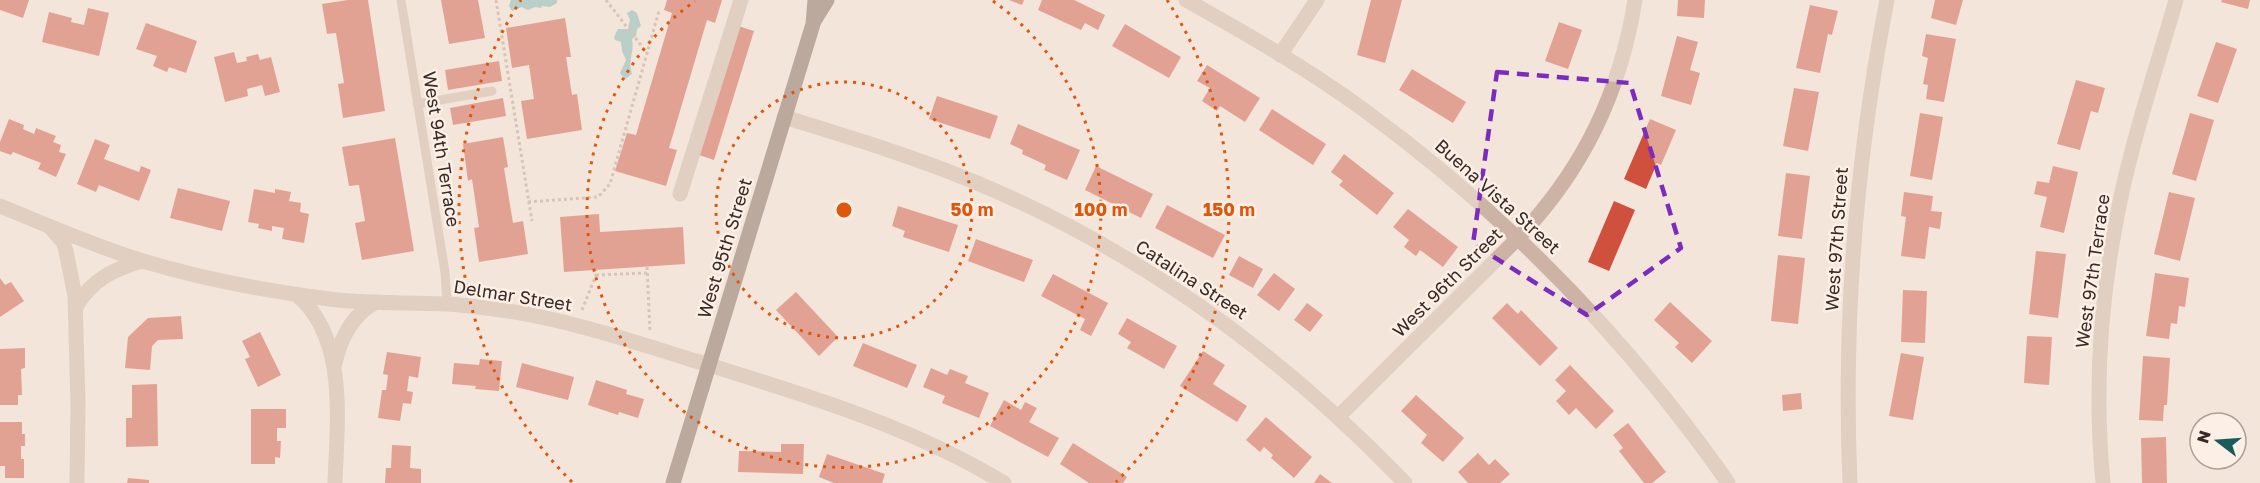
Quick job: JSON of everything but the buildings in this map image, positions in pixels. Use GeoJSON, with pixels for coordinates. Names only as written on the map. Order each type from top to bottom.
{"type":"FeatureCollection","features":[{"type":"Feature","properties":{"kind":"main road","name":"West 95th Street"},"geometry":{"type":"LineString","coordinates":[[673,483],[813,24],[815,0]]}},
{"type":"Feature","properties":{"kind":"main road","name":"West 95th Street"},"geometry":{"type":"LineString","coordinates":[[813,24],[827,0]]}},
{"type":"Feature","properties":{"kind":"street"},"geometry":{"type":"LineString","coordinates":[[680,194],[741,0]]}},
{"type":"Feature","properties":{"kind":"street","name":"Buena Vista Street"},"geometry":{"type":"LineString","coordinates":[[1186,0],[1280,55],[1363,110],[1413,148],[1518,238],[1581,301],[1628,353],[1686,425],[1728,483]]}},
{"type":"Feature","properties":{"kind":"street"},"geometry":{"type":"LineString","coordinates":[[1280,55],[1317,0]]}},
{"type":"Feature","properties":{"kind":"street","name":"West 96th Street"},"geometry":{"type":"LineString","coordinates":[[1338,417],[1518,238],[1540,215],[1569,177],[1594,134],[1616,81],[1635,0]]}},
{"type":"Feature","properties":{"kind":"street","name":"West 97th Street"},"geometry":{"type":"LineString","coordinates":[[1850,483],[1848,346],[1853,249],[1865,135],[1887,0]]}},
{"type":"Feature","properties":{"kind":"street","name":"West 97th Terrace"},"geometry":{"type":"LineString","coordinates":[[2103,483],[2099,381],[2105,300],[2114,233],[2126,174],[2176,0]]}},
{"type":"Feature","properties":{"kind":"street","name":"Catalina Street"},"geometry":{"type":"LineString","coordinates":[[784,117],[889,149],[965,178],[1038,210],[1112,250],[1191,299],[1241,334],[1338,417],[1405,483]]}},
{"type":"Feature","properties":{"kind":"street","name":"Delmar Street"},"geometry":{"type":"LineString","coordinates":[[0,206],[142,261],[224,281],[297,295],[340,300],[447,304],[552,319],[805,394],[856,412],[913,436],[1005,483]]}},
{"type":"Feature","properties":{"kind":"street"},"geometry":{"type":"LineString","coordinates":[[50,226],[63,242],[66,251],[76,307],[77,483]]}},
{"type":"Feature","properties":{"kind":"street"},"geometry":{"type":"LineString","coordinates":[[76,307],[81,298],[99,280],[124,266],[142,261]]}},
{"type":"Feature","properties":{"kind":"street"},"geometry":{"type":"LineString","coordinates":[[297,295],[309,304],[319,320],[335,366]]}},
{"type":"Feature","properties":{"kind":"street"},"geometry":{"type":"LineString","coordinates":[[334,483],[335,366],[341,342],[351,325],[360,312],[376,302]]}},
{"type":"Feature","properties":{"kind":"lane","name":"West 94th Terrace"},"geometry":{"type":"LineString","coordinates":[[401,0],[445,272],[447,304]]}},
{"type":"Feature","properties":{"kind":"lane"},"geometry":{"type":"LineString","coordinates":[[417,104],[492,91]]}},
{"type":"Feature","properties":{"kind":"path"},"geometry":{"type":"LineString","coordinates":[[496,0],[532,221]]}},
{"type":"Feature","properties":{"kind":"path"},"geometry":{"type":"LineString","coordinates":[[606,0],[647,53]]}},
{"type":"Feature","properties":{"kind":"path"},"geometry":{"type":"LineString","coordinates":[[528,202],[598,196],[610,184],[659,11]]}},
{"type":"Feature","properties":{"kind":"path"},"geometry":{"type":"LineString","coordinates":[[647,267],[650,331]]}},
{"type":"Feature","properties":{"kind":"path"},"geometry":{"type":"LineString","coordinates":[[582,310],[596,272],[647,273]]}},
{"type":"Feature","properties":{"kind":"highlighted area"},"geometry":{"type":"Polygon","coordinates":[[[1497,72],[1630,83],[1681,248],[1587,315],[1473,244],[1497,72]]]}},
{"type":"Feature","properties":{"kind":"water"},"geometry":{"type":"Polygon","coordinates":[[[511,0],[557,0],[557,3],[550,7],[542,6],[528,10],[522,7],[512,11],[509,6],[511,0]]]}},
{"type":"Feature","properties":{"kind":"water"},"geometry":{"type":"Polygon","coordinates":[[[632,10],[637,13],[641,26],[632,39],[630,65],[632,74],[625,79],[620,73],[626,60],[621,42],[615,40],[614,37],[618,29],[628,29],[630,20],[627,13],[632,10]]]}}]}
